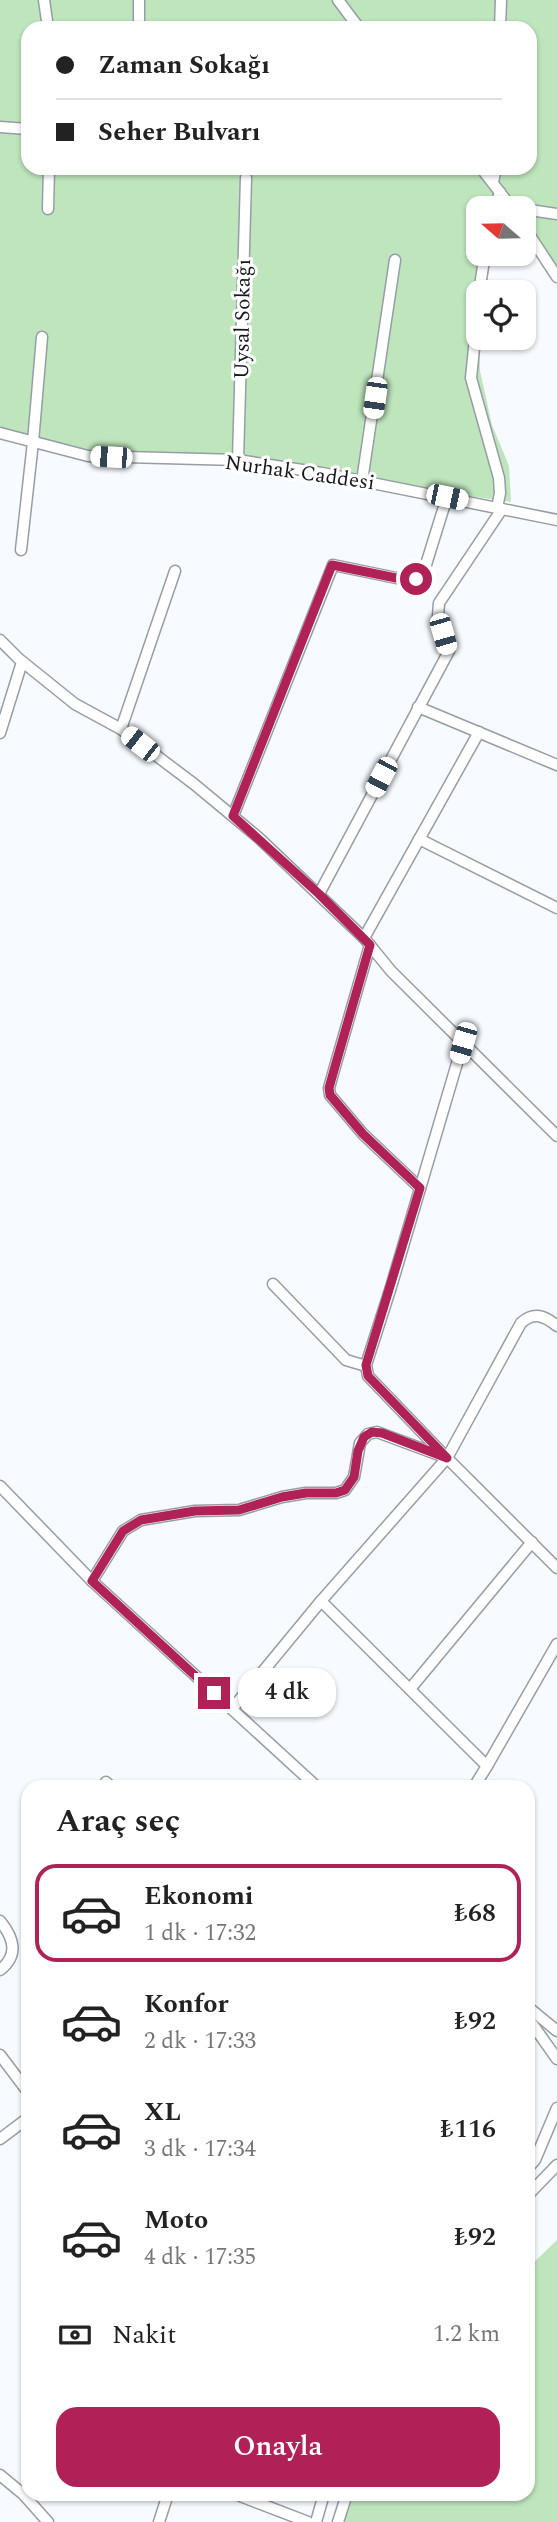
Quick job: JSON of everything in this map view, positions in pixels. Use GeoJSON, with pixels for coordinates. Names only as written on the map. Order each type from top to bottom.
{"type":"FeatureCollection","features":[{"type":"Feature","properties":{"kind":"street"},"geometry":{"type":"LineString","coordinates":[[44,0],[47,21]]}},
{"type":"Feature","properties":{"kind":"street"},"geometry":{"type":"LineString","coordinates":[[139,0],[139,21]]}},
{"type":"Feature","properties":{"kind":"street"},"geometry":{"type":"LineString","coordinates":[[338,0],[354,21]]}},
{"type":"Feature","properties":{"kind":"street"},"geometry":{"type":"LineString","coordinates":[[500,0],[500,21]]}},
{"type":"Feature","properties":{"kind":"street"},"geometry":{"type":"LineString","coordinates":[[0,127],[21,128]]}},
{"type":"Feature","properties":{"kind":"street"},"geometry":{"type":"LineString","coordinates":[[48,209],[50,175]]}},
{"type":"Feature","properties":{"kind":"street"},"geometry":{"type":"LineString","coordinates":[[486,175],[504,196]]}},
{"type":"Feature","properties":{"kind":"street"},"geometry":{"type":"LineString","coordinates":[[492,182],[494,175]]}},
{"type":"Feature","properties":{"kind":"street","name":"Uysal Sokağı"},"geometry":{"type":"LineString","coordinates":[[238,460],[246,178]]}},
{"type":"Feature","properties":{"kind":"street"},"geometry":{"type":"LineString","coordinates":[[499,196],[500,192]]}},
{"type":"Feature","properties":{"kind":"street"},"geometry":{"type":"LineString","coordinates":[[536,211],[557,214]]}},
{"type":"Feature","properties":{"kind":"street"},"geometry":{"type":"LineString","coordinates":[[536,245],[557,277]]}},
{"type":"Feature","properties":{"kind":"street"},"geometry":{"type":"LineString","coordinates":[[362,481],[395,260]]}},
{"type":"Feature","properties":{"kind":"street"},"geometry":{"type":"LineString","coordinates":[[21,550],[42,337]]}},
{"type":"Feature","properties":{"kind":"street"},"geometry":{"type":"LineString","coordinates":[[319,894],[449,651],[438,616],[439,603],[500,508],[499,478],[471,378],[474,350]]}},
{"type":"Feature","properties":{"kind":"street","name":"Nurhak Caddesi"},"geometry":{"type":"LineString","coordinates":[[0,433],[88,456],[238,460],[362,481],[557,520]]}},
{"type":"Feature","properties":{"kind":"street"},"geometry":{"type":"LineString","coordinates":[[233,816],[332,565],[406,580],[416,579],[424,571],[447,497]]}},
{"type":"Feature","properties":{"kind":"street"},"geometry":{"type":"LineString","coordinates":[[121,729],[175,572]]}},
{"type":"Feature","properties":{"kind":"street"},"geometry":{"type":"LineString","coordinates":[[0,640],[22,662],[75,704],[121,729],[233,816],[319,894],[367,942],[391,971],[557,1136]]}},
{"type":"Feature","properties":{"kind":"street"},"geometry":{"type":"LineString","coordinates":[[0,733],[22,662]]}},
{"type":"Feature","properties":{"kind":"street"},"geometry":{"type":"LineString","coordinates":[[418,707],[557,765]]}},
{"type":"Feature","properties":{"kind":"street"},"geometry":{"type":"LineString","coordinates":[[420,1188],[363,1134],[330,1095],[329,1088],[367,942],[419,839],[479,732]]}},
{"type":"Feature","properties":{"kind":"street"},"geometry":{"type":"LineString","coordinates":[[419,839],[557,908]]}},
{"type":"Feature","properties":{"kind":"street"},"geometry":{"type":"LineString","coordinates":[[463,1043],[366,1366],[368,1376],[557,1568]]}},
{"type":"Feature","properties":{"kind":"street"},"geometry":{"type":"LineString","coordinates":[[273,1284],[346,1360],[366,1366]]}},
{"type":"Feature","properties":{"kind":"street"},"geometry":{"type":"LineString","coordinates":[[232,1709],[321,1601],[447,1458],[522,1322],[529,1315],[535,1315],[557,1326]]}},
{"type":"Feature","properties":{"kind":"street"},"geometry":{"type":"LineString","coordinates":[[92,1581],[123,1531],[141,1520],[195,1511],[239,1510],[282,1497],[345,1490],[354,1477],[360,1443],[372,1432],[382,1433],[447,1458]]}},
{"type":"Feature","properties":{"kind":"street"},"geometry":{"type":"LineString","coordinates":[[0,1486],[92,1581],[309,1780]]}},
{"type":"Feature","properties":{"kind":"street"},"geometry":{"type":"LineString","coordinates":[[410,1689],[532,1542]]}},
{"type":"Feature","properties":{"kind":"street"},"geometry":{"type":"LineString","coordinates":[[321,1601],[487,1766]]}},
{"type":"Feature","properties":{"kind":"street"},"geometry":{"type":"LineString","coordinates":[[478,1780],[557,1644]]}},
{"type":"Feature","properties":{"kind":"street"},"geometry":{"type":"LineString","coordinates":[[0,1921],[11,1938],[13,1951],[8,1964],[0,1970]]}},
{"type":"Feature","properties":{"kind":"street"},"geometry":{"type":"LineString","coordinates":[[535,2013],[557,2031]]}},
{"type":"Feature","properties":{"kind":"street"},"geometry":{"type":"LineString","coordinates":[[535,2028],[557,2059]]}},
{"type":"Feature","properties":{"kind":"street"},"geometry":{"type":"LineString","coordinates":[[0,2055],[21,2083]]}},
{"type":"Feature","properties":{"kind":"street"},"geometry":{"type":"LineString","coordinates":[[535,2160],[557,2108]]}},
{"type":"Feature","properties":{"kind":"street"},"geometry":{"type":"LineString","coordinates":[[0,2139],[21,2123]]}},
{"type":"Feature","properties":{"kind":"street"},"geometry":{"type":"LineString","coordinates":[[535,2188],[557,2165]]}},
{"type":"Feature","properties":{"kind":"street"},"geometry":{"type":"LineString","coordinates":[[0,2475],[21,2492]]}},
{"type":"Feature","properties":{"kind":"street"},"geometry":{"type":"LineString","coordinates":[[29,2501],[48,2522]]}},
{"type":"Feature","properties":{"kind":"street"},"geometry":{"type":"LineString","coordinates":[[159,2522],[166,2501]]}},
{"type":"Feature","properties":{"kind":"street"},"geometry":{"type":"LineString","coordinates":[[253,2501],[308,2522]]}},
{"type":"Feature","properties":{"kind":"street"},"geometry":{"type":"LineString","coordinates":[[316,2522],[322,2501]]}},
{"type":"Feature","properties":{"kind":"street"},"geometry":{"type":"LineString","coordinates":[[338,2522],[345,2501]]}},
{"type":"Feature","properties":{"kind":"green space"},"geometry":{"type":"Polygon","coordinates":[[[0,0],[557,0],[557,276],[536,244],[536,196],[466,196],[466,266],[489,266],[488,280],[466,280],[466,350],[479,350],[480,371],[492,425],[509,466],[511,502],[354,480],[247,461],[113,458],[0,431],[0,0]]]}},
{"type":"Feature","properties":{"kind":"green space"},"geometry":{"type":"Polygon","coordinates":[[[557,2240],[557,2522],[344,2522],[352,2501],[535,2501],[535,2261],[557,2240]]]}},
{"type":"Feature","properties":{"kind":"route"},"geometry":{"type":"LineString","coordinates":[[214,1693],[92,1581],[123,1531],[141,1520],[195,1511],[239,1510],[282,1497],[345,1490],[354,1477],[360,1443],[372,1432],[382,1433],[447,1458],[368,1376],[366,1365],[420,1188],[363,1134],[330,1095],[329,1088],[370,945],[319,894],[233,816],[332,565],[406,580],[416,579]]}}]}
